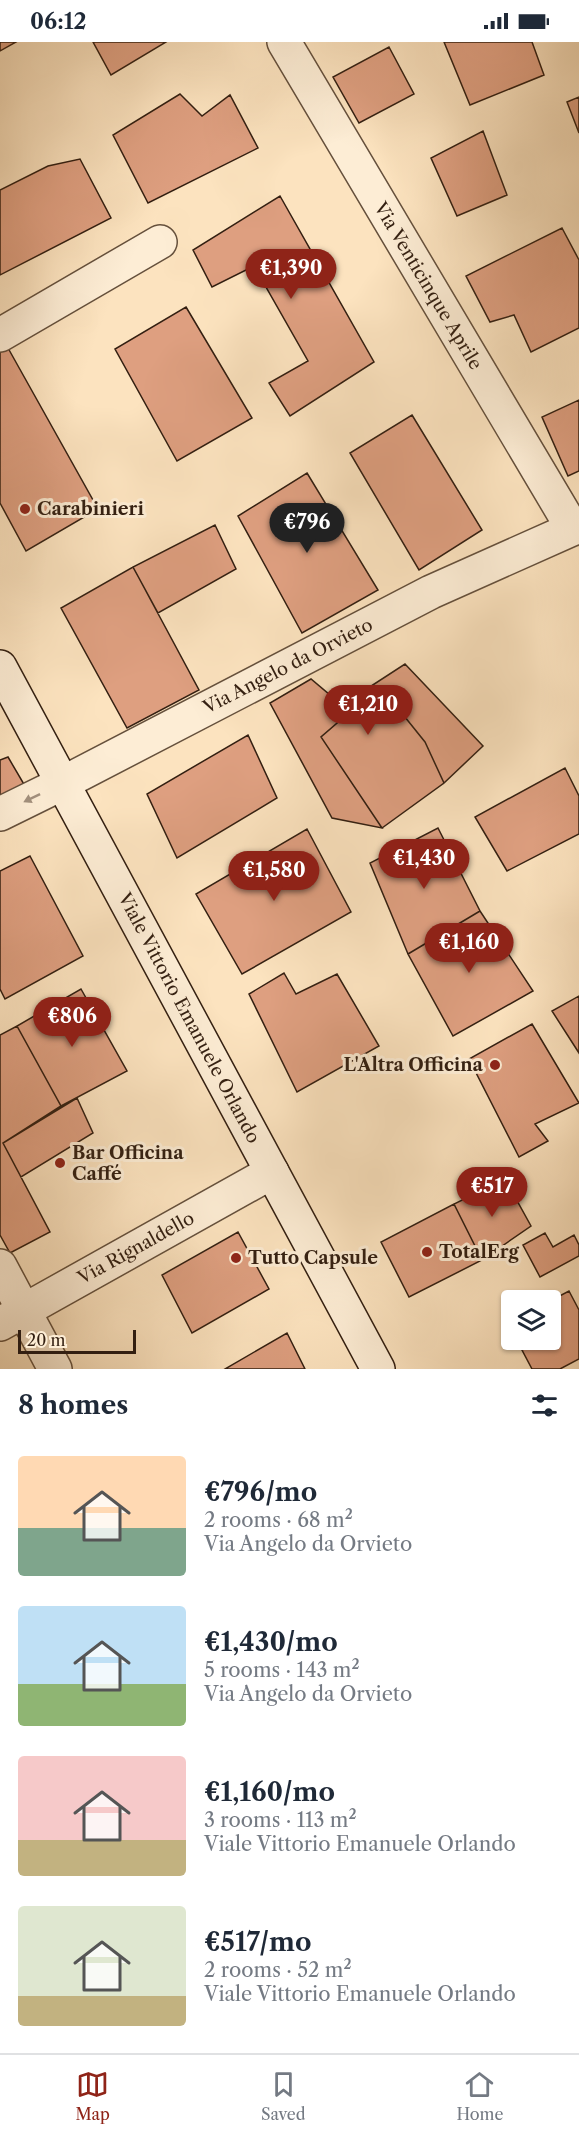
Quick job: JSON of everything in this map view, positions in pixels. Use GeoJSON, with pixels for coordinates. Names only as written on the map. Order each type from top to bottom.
{"type":"FeatureCollection","features":[{"type":"Feature","properties":{"kind":"street","name":"Via Venticinque Aprile"},"geometry":{"type":"LineString","coordinates":[[284,42],[576,528]]}},
{"type":"Feature","properties":{"kind":"street"},"geometry":{"type":"LineString","coordinates":[[0,335],[160,242]]}},
{"type":"Feature","properties":{"kind":"street","name":"Via Angelo da Orvieto"},"geometry":{"type":"LineString","coordinates":[[0,814],[431,592],[576,528]]}},
{"type":"Feature","properties":{"kind":"street","name":"Viale Vittorio Emanuele Orlando"},"geometry":{"type":"LineString","coordinates":[[0,667],[378,1369]]}},
{"type":"Feature","properties":{"kind":"street","name":"Via Rignaldello"},"geometry":{"type":"LineString","coordinates":[[12,1317],[272,1172]]}},
{"type":"Feature","properties":{"kind":"street"},"geometry":{"type":"LineString","coordinates":[[0,1266],[12,1317],[55,1369]]}},
{"type":"Feature","properties":{"kind":"building"},"geometry":{"type":"Polygon","coordinates":[[[0,42],[16,42],[0,51],[0,42]]]}},
{"type":"Feature","properties":{"kind":"building"},"geometry":{"type":"Polygon","coordinates":[[[93,42],[166,42],[111,75],[93,42]]]}},
{"type":"Feature","properties":{"kind":"building"},"geometry":{"type":"Polygon","coordinates":[[[444,42],[532,42],[544,75],[470,105],[444,42]]]}},
{"type":"Feature","properties":{"kind":"building"},"geometry":{"type":"Polygon","coordinates":[[[389,47],[414,94],[359,123],[333,77],[389,47]]]}},
{"type":"Feature","properties":{"kind":"building"},"geometry":{"type":"Polygon","coordinates":[[[180,94],[202,116],[230,95],[258,148],[148,203],[113,135],[180,94]]]}},
{"type":"Feature","properties":{"kind":"building"},"geometry":{"type":"Polygon","coordinates":[[[579,97],[579,133],[567,102],[579,97]]]}},
{"type":"Feature","properties":{"kind":"building"},"geometry":{"type":"Polygon","coordinates":[[[483,131],[507,195],[457,216],[431,158],[483,131]]]}},
{"type":"Feature","properties":{"kind":"building"},"geometry":{"type":"Polygon","coordinates":[[[80,159],[111,218],[0,275],[0,190],[48,166],[80,159]]]}},
{"type":"Feature","properties":{"kind":"building"},"geometry":{"type":"Polygon","coordinates":[[[280,196],[374,362],[290,416],[269,383],[308,361],[254,266],[212,287],[193,250],[280,196]]]}},
{"type":"Feature","properties":{"kind":"building"},"geometry":{"type":"Polygon","coordinates":[[[562,228],[579,260],[579,328],[531,352],[514,315],[490,322],[466,276],[562,228]]]}},
{"type":"Feature","properties":{"kind":"building"},"geometry":{"type":"Polygon","coordinates":[[[186,307],[252,418],[177,461],[115,349],[186,307]]]}},
{"type":"Feature","properties":{"kind":"building"},"geometry":{"type":"Polygon","coordinates":[[[8,348],[98,509],[26,551],[0,503],[0,352],[8,348]]]}},
{"type":"Feature","properties":{"kind":"building"},"geometry":{"type":"Polygon","coordinates":[[[579,400],[579,471],[568,476],[542,417],[579,400]]]}},
{"type":"Feature","properties":{"kind":"building"},"geometry":{"type":"Polygon","coordinates":[[[412,415],[482,530],[419,570],[350,453],[412,415]]]}},
{"type":"Feature","properties":{"kind":"building"},"geometry":{"type":"Polygon","coordinates":[[[307,473],[378,590],[302,633],[238,516],[307,473]]]}},
{"type":"Feature","properties":{"kind":"building"},"geometry":{"type":"Polygon","coordinates":[[[215,525],[236,569],[158,613],[133,567],[215,525]]]}},
{"type":"Feature","properties":{"kind":"building"},"geometry":{"type":"Polygon","coordinates":[[[133,567],[199,690],[127,728],[61,608],[133,567]]]}},
{"type":"Feature","properties":{"kind":"building"},"geometry":{"type":"Polygon","coordinates":[[[405,664],[483,746],[444,783],[425,742],[380,686],[321,737],[382,828],[332,818],[270,703],[311,679],[342,705],[405,664]]]}},
{"type":"Feature","properties":{"kind":"building"},"geometry":{"type":"Polygon","coordinates":[[[380,686],[425,742],[444,783],[382,828],[321,737],[380,686]]]}},
{"type":"Feature","properties":{"kind":"building"},"geometry":{"type":"Polygon","coordinates":[[[248,735],[277,798],[177,858],[147,794],[248,735]]]}},
{"type":"Feature","properties":{"kind":"building"},"geometry":{"type":"Polygon","coordinates":[[[8,757],[25,786],[0,798],[0,760],[8,757]]]}},
{"type":"Feature","properties":{"kind":"building"},"geometry":{"type":"Polygon","coordinates":[[[565,768],[579,796],[579,834],[507,871],[475,817],[565,768]]]}},
{"type":"Feature","properties":{"kind":"building"},"geometry":{"type":"Polygon","coordinates":[[[438,828],[480,911],[408,954],[370,863],[438,828]]]}},
{"type":"Feature","properties":{"kind":"building"},"geometry":{"type":"Polygon","coordinates":[[[307,829],[351,912],[242,974],[196,894],[307,829]]]}},
{"type":"Feature","properties":{"kind":"building"},"geometry":{"type":"Polygon","coordinates":[[[30,856],[83,956],[5,999],[0,989],[0,871],[30,856]]]}},
{"type":"Feature","properties":{"kind":"building"},"geometry":{"type":"Polygon","coordinates":[[[480,911],[533,991],[453,1036],[408,954],[480,911]]]}},
{"type":"Feature","properties":{"kind":"building"},"geometry":{"type":"Polygon","coordinates":[[[284,973],[296,994],[337,974],[379,1046],[297,1092],[249,994],[284,973]]]}},
{"type":"Feature","properties":{"kind":"building"},"geometry":{"type":"Polygon","coordinates":[[[81,989],[127,1071],[61,1106],[17,1026],[81,989]]]}},
{"type":"Feature","properties":{"kind":"building"},"geometry":{"type":"Polygon","coordinates":[[[579,996],[579,1053],[552,1011],[579,996]]]}},
{"type":"Feature","properties":{"kind":"building"},"geometry":{"type":"Polygon","coordinates":[[[532,1024],[579,1103],[535,1124],[548,1141],[519,1157],[469,1059],[532,1024]]]}},
{"type":"Feature","properties":{"kind":"building"},"geometry":{"type":"Polygon","coordinates":[[[17,1026],[61,1106],[3,1143],[50,1232],[10,1253],[0,1235],[0,1035],[17,1026]]]}},
{"type":"Feature","properties":{"kind":"building"},"geometry":{"type":"Polygon","coordinates":[[[77,1098],[93,1133],[21,1177],[3,1143],[77,1098]]]}},
{"type":"Feature","properties":{"kind":"building"},"geometry":{"type":"Polygon","coordinates":[[[505,1179],[531,1226],[482,1260],[454,1204],[505,1179]]]}},
{"type":"Feature","properties":{"kind":"building"},"geometry":{"type":"Polygon","coordinates":[[[454,1204],[482,1260],[409,1297],[381,1242],[454,1204]]]}},
{"type":"Feature","properties":{"kind":"building"},"geometry":{"type":"Polygon","coordinates":[[[238,1232],[269,1289],[192,1333],[162,1275],[238,1232]]]}},
{"type":"Feature","properties":{"kind":"building"},"geometry":{"type":"Polygon","coordinates":[[[545,1233],[553,1247],[574,1235],[579,1245],[579,1256],[540,1277],[523,1245],[545,1233]]]}},
{"type":"Feature","properties":{"kind":"building"},"geometry":{"type":"Polygon","coordinates":[[[569,1291],[579,1310],[579,1359],[560,1369],[532,1369],[522,1350],[561,1350],[561,1295],[569,1291]]]}},
{"type":"Feature","properties":{"kind":"building"},"geometry":{"type":"Polygon","coordinates":[[[287,1333],[305,1369],[225,1369],[287,1333]]]}},
{"type":"Feature","properties":{"kind":"place","name":"Carabinieri"},"geometry":{"type":"Point","coordinates":[25,509]}},
{"type":"Feature","properties":{"kind":"place","name":"L'Altra Officina"},"geometry":{"type":"Point","coordinates":[495,1065]}},
{"type":"Feature","properties":{"kind":"place","name":"Bar Officina Caffé"},"geometry":{"type":"Point","coordinates":[60,1163]}},
{"type":"Feature","properties":{"kind":"place","name":"TotalErg"},"geometry":{"type":"Point","coordinates":[427,1252]}},
{"type":"Feature","properties":{"kind":"place","name":"Tutto Capsule"},"geometry":{"type":"Point","coordinates":[236,1258]}}]}
